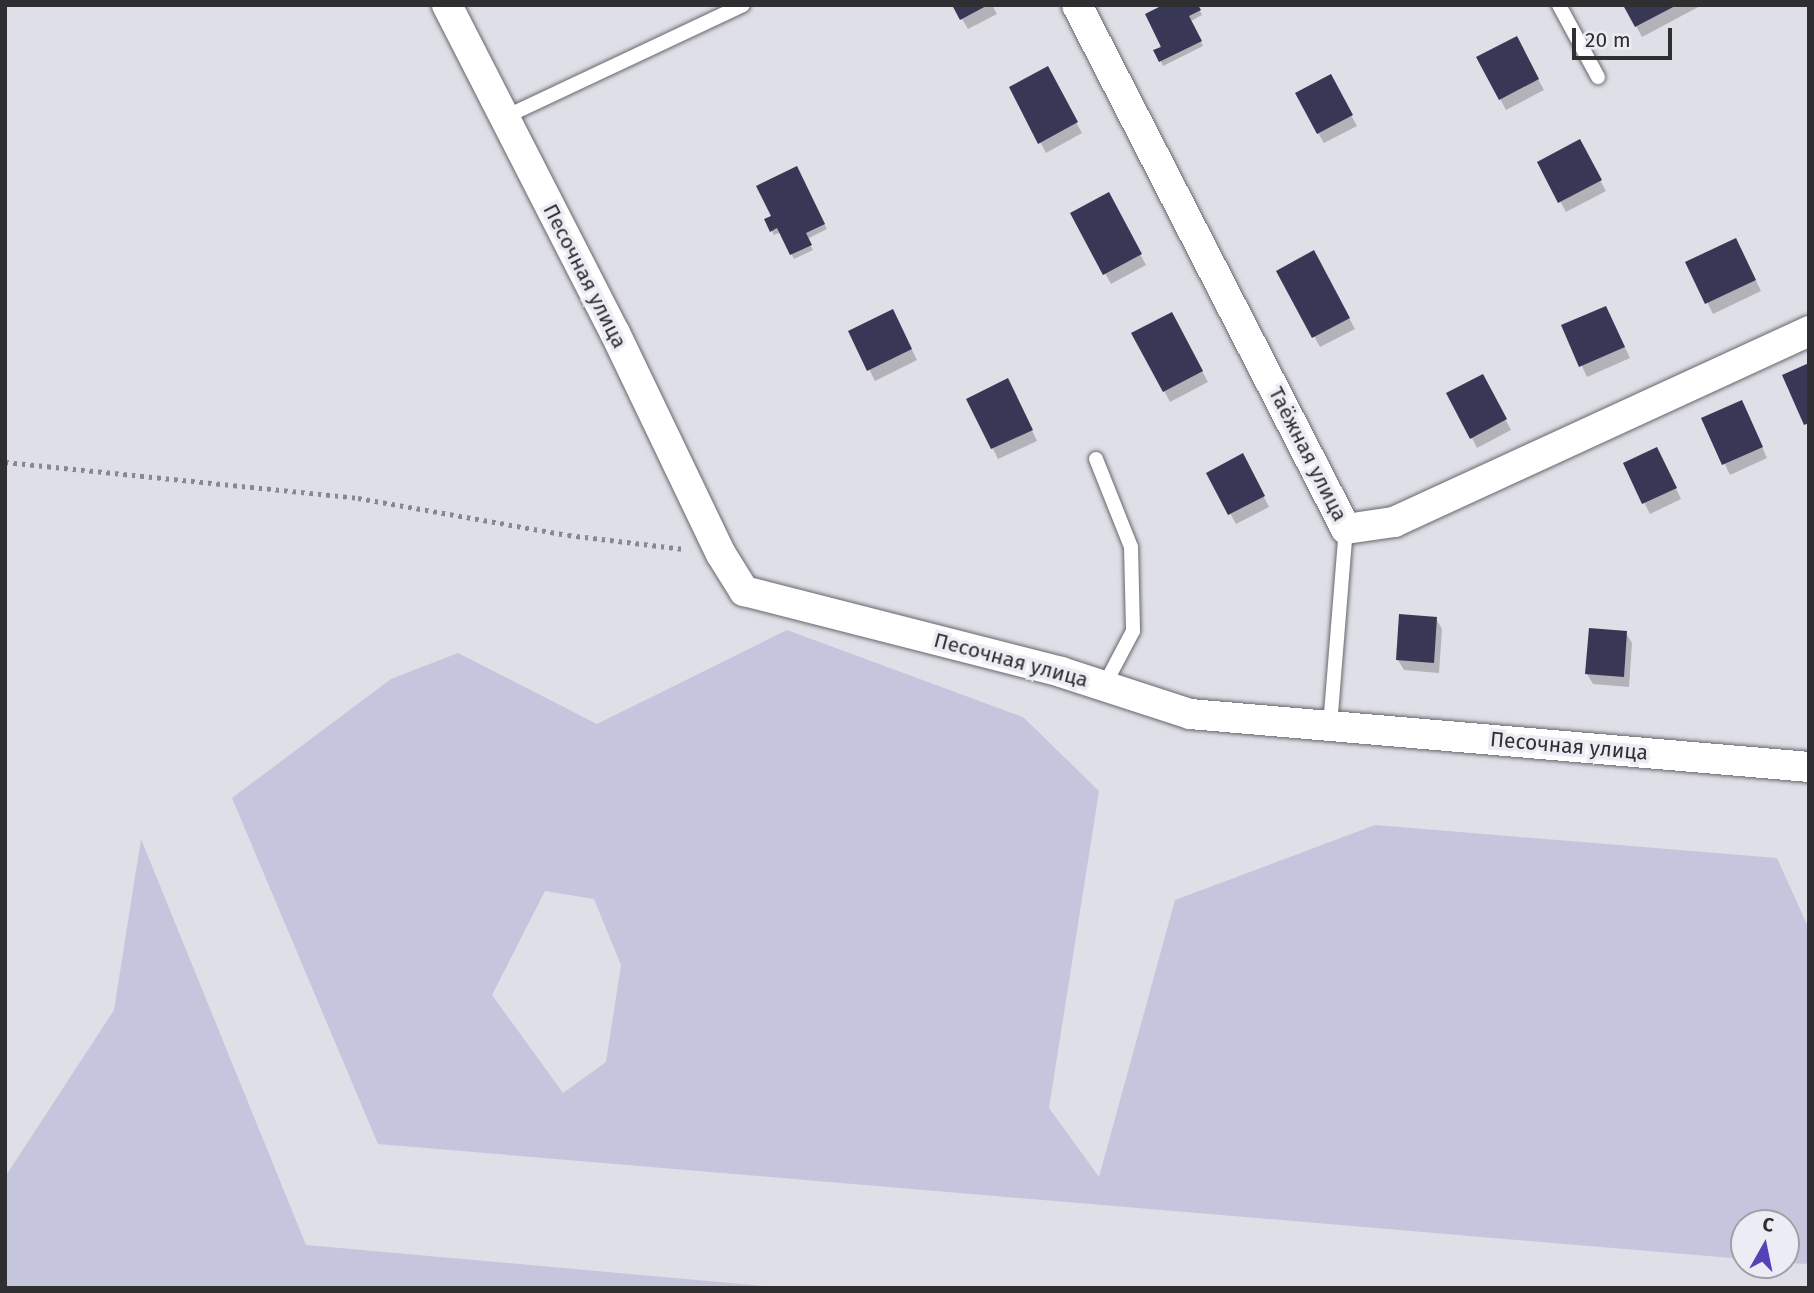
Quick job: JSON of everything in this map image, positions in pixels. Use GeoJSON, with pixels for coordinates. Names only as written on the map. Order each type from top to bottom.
{"type":"FeatureCollection","features":[{"type":"Feature","properties":{"kind":"street","name":"Песочная улица"},"geometry":{"type":"LineString","coordinates":[[447,5],[615,333],[720,554],[744,591],[1104,686],[1191,714],[1809,767]]}},
{"type":"Feature","properties":{"kind":"street","name":"Таёжная улица"},"geometry":{"type":"LineString","coordinates":[[1077,5],[1346,529],[1395,522],[1809,331]]}},
{"type":"Feature","properties":{"kind":"lane"},"geometry":{"type":"LineString","coordinates":[[503,118],[743,5]]}},
{"type":"Feature","properties":{"kind":"lane"},"geometry":{"type":"LineString","coordinates":[[1559,5],[1598,77]]}},
{"type":"Feature","properties":{"kind":"lane"},"geometry":{"type":"LineString","coordinates":[[1096,459],[1131,547],[1133,631],[1104,686]]}},
{"type":"Feature","properties":{"kind":"lane"},"geometry":{"type":"LineString","coordinates":[[1330,726],[1346,529]]}},
{"type":"Feature","properties":{"kind":"path"},"geometry":{"type":"LineString","coordinates":[[5,462],[358,498],[568,535],[720,554]]}},
{"type":"Feature","properties":{"kind":"shaded area"},"geometry":{"type":"Polygon","coordinates":[[[787,630],[1023,717],[1099,791],[1049,1108],[1099,1177],[1175,900],[1375,825],[1777,858],[1809,929],[1809,1264],[1800,1264],[1800,1209],[1730,1209],[1730,1258],[378,1144],[232,798],[391,679],[458,653],[597,724],[787,630]],[[545,891],[492,995],[563,1093],[606,1062],[621,965],[594,899],[545,891]]]}},
{"type":"Feature","properties":{"kind":"shaded area"},"geometry":{"type":"Polygon","coordinates":[[[141,839],[306,1245],[786,1288],[5,1288],[5,1177],[114,1010],[141,839]]]}},
{"type":"Feature","properties":{"kind":"building"},"geometry":{"type":"Polygon","coordinates":[[[952,5],[988,5],[960,20],[952,5]]]}},
{"type":"Feature","properties":{"kind":"building"},"geometry":{"type":"Polygon","coordinates":[[[1163,5],[1198,5],[1201,10],[1189,16],[1202,41],[1159,62],[1153,50],[1161,47],[1145,14],[1163,5]]]}},
{"type":"Feature","properties":{"kind":"building"},"geometry":{"type":"Polygon","coordinates":[[[1623,5],[1677,5],[1635,27],[1623,5]]]}},
{"type":"Feature","properties":{"kind":"building"},"geometry":{"type":"Polygon","coordinates":[[[1517,36],[1539,79],[1499,100],[1476,57],[1517,36]]]}},
{"type":"Feature","properties":{"kind":"building"},"geometry":{"type":"Polygon","coordinates":[[[1048,66],[1078,122],[1038,144],[1009,87],[1048,66]]]}},
{"type":"Feature","properties":{"kind":"building"},"geometry":{"type":"Polygon","coordinates":[[[1331,74],[1353,115],[1317,134],[1295,93],[1331,74]]]}},
{"type":"Feature","properties":{"kind":"building"},"geometry":{"type":"Polygon","coordinates":[[[1580,139],[1602,180],[1558,203],[1537,162],[1580,139]]]}},
{"type":"Feature","properties":{"kind":"building"},"geometry":{"type":"Polygon","coordinates":[[[797,166],[825,224],[806,233],[812,245],[790,255],[777,228],[770,232],[764,219],[771,216],[756,186],[797,166]]]}},
{"type":"Feature","properties":{"kind":"building"},"geometry":{"type":"Polygon","coordinates":[[[1109,192],[1142,254],[1103,275],[1070,213],[1109,192]]]}},
{"type":"Feature","properties":{"kind":"building"},"geometry":{"type":"Polygon","coordinates":[[[1736,238],[1756,280],[1705,304],[1685,262],[1736,238]]]}},
{"type":"Feature","properties":{"kind":"building"},"geometry":{"type":"Polygon","coordinates":[[[1314,250],[1350,318],[1312,338],[1276,271],[1314,250]]]}},
{"type":"Feature","properties":{"kind":"building"},"geometry":{"type":"Polygon","coordinates":[[[1606,306],[1625,347],[1579,367],[1561,325],[1606,306]]]}},
{"type":"Feature","properties":{"kind":"building"},"geometry":{"type":"Polygon","coordinates":[[[893,309],[912,349],[867,371],[848,331],[893,309]]]}},
{"type":"Feature","properties":{"kind":"building"},"geometry":{"type":"Polygon","coordinates":[[[1172,312],[1203,371],[1163,392],[1131,333],[1172,312]]]}},
{"type":"Feature","properties":{"kind":"building"},"geometry":{"type":"Polygon","coordinates":[[[1809,363],[1809,423],[1804,425],[1782,375],[1809,363]]]}},
{"type":"Feature","properties":{"kind":"building"},"geometry":{"type":"Polygon","coordinates":[[[1483,374],[1507,419],[1470,439],[1446,393],[1483,374]]]}},
{"type":"Feature","properties":{"kind":"building"},"geometry":{"type":"Polygon","coordinates":[[[1008,378],[1033,430],[991,449],[966,399],[1008,378]]]}},
{"type":"Feature","properties":{"kind":"building"},"geometry":{"type":"Polygon","coordinates":[[[1742,400],[1763,447],[1722,465],[1701,418],[1742,400]]]}},
{"type":"Feature","properties":{"kind":"building"},"geometry":{"type":"Polygon","coordinates":[[[1657,447],[1677,488],[1642,504],[1623,463],[1657,447]]]}},
{"type":"Feature","properties":{"kind":"building"},"geometry":{"type":"Polygon","coordinates":[[[1243,453],[1265,496],[1228,515],[1206,473],[1243,453]]]}},
{"type":"Feature","properties":{"kind":"building"},"geometry":{"type":"Polygon","coordinates":[[[1399,614],[1437,617],[1434,663],[1396,660],[1399,614]]]}},
{"type":"Feature","properties":{"kind":"building"},"geometry":{"type":"Polygon","coordinates":[[[1589,628],[1627,631],[1624,677],[1585,674],[1589,628]]]}}]}
